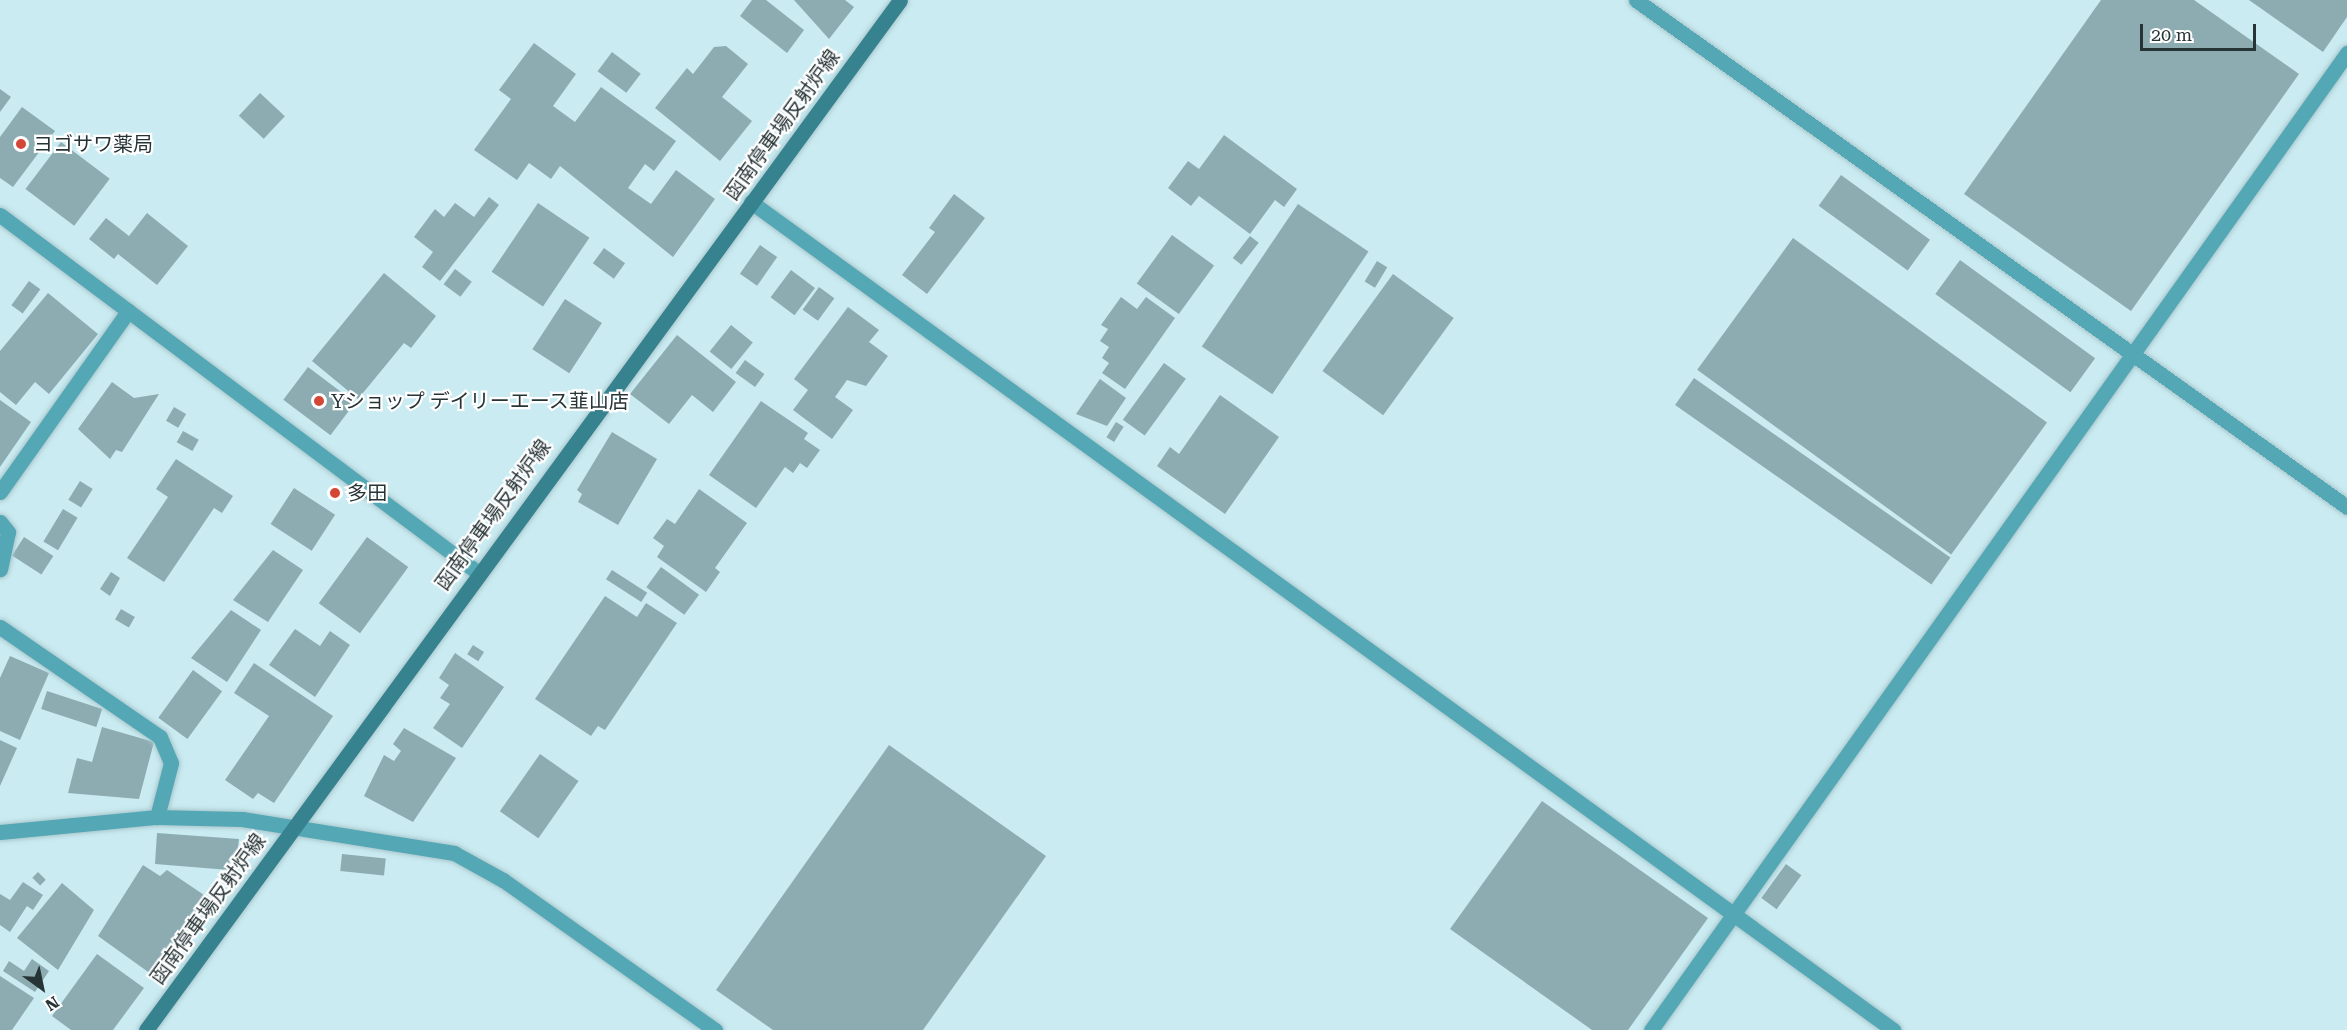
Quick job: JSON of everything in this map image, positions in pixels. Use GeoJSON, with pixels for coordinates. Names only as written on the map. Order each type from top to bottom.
{"type":"FeatureCollection","features":[{"type":"Feature","properties":{"kind":"main road","name":"函南停車場反射炉線"},"geometry":{"type":"LineString","coordinates":[[146,1030],[477,572],[900,0]]}},
{"type":"Feature","properties":{"kind":"street"},"geometry":{"type":"LineString","coordinates":[[1636,0],[2347,507]]}},
{"type":"Feature","properties":{"kind":"street"},"geometry":{"type":"LineString","coordinates":[[1651,1030],[2347,52]]}},
{"type":"Feature","properties":{"kind":"street"},"geometry":{"type":"LineString","coordinates":[[751,202],[1730,916],[1893,1030]]}},
{"type":"Feature","properties":{"kind":"street"},"geometry":{"type":"LineString","coordinates":[[0,215],[477,572]]}},
{"type":"Feature","properties":{"kind":"street"},"geometry":{"type":"LineString","coordinates":[[0,492],[128,311]]}},
{"type":"Feature","properties":{"kind":"street"},"geometry":{"type":"LineString","coordinates":[[0,522],[8,532],[0,569]]}},
{"type":"Feature","properties":{"kind":"street"},"geometry":{"type":"LineString","coordinates":[[0,627],[160,737],[171,763],[157,817]]}},
{"type":"Feature","properties":{"kind":"street"},"geometry":{"type":"LineString","coordinates":[[3,836],[157,817],[242,819],[454,853],[503,880],[715,1030]]}},
{"type":"Feature","properties":{"kind":"building"},"geometry":{"type":"Polygon","coordinates":[[[752,0],[766,0],[804,30],[787,53],[740,16],[752,0]]]}},
{"type":"Feature","properties":{"kind":"building"},"geometry":{"type":"Polygon","coordinates":[[[794,0],[845,0],[854,7],[829,39],[794,0]]]}},
{"type":"Feature","properties":{"kind":"building"},"geometry":{"type":"Polygon","coordinates":[[[2101,0],[2194,0],[2299,74],[2131,311],[1964,194],[2101,0]]]}},
{"type":"Feature","properties":{"kind":"building"},"geometry":{"type":"Polygon","coordinates":[[[2249,0],[2347,0],[2347,17],[2323,52],[2249,0]]]}},
{"type":"Feature","properties":{"kind":"building"},"geometry":{"type":"Polygon","coordinates":[[[534,43],[576,74],[553,106],[575,122],[601,87],[676,141],[654,171],[645,164],[628,188],[651,204],[676,170],[715,199],[673,257],[560,166],[551,179],[529,163],[517,180],[474,150],[511,99],[499,90],[534,43]]]}},
{"type":"Feature","properties":{"kind":"building"},"geometry":{"type":"Polygon","coordinates":[[[726,46],[748,64],[722,97],[752,121],[720,161],[655,108],[687,68],[693,74],[714,47],[726,46]]]}},
{"type":"Feature","properties":{"kind":"building"},"geometry":{"type":"Polygon","coordinates":[[[612,52],[641,74],[626,93],[598,71],[612,52]]]}},
{"type":"Feature","properties":{"kind":"building"},"geometry":{"type":"Polygon","coordinates":[[[0,89],[11,97],[0,112],[0,89]]]}},
{"type":"Feature","properties":{"kind":"building"},"geometry":{"type":"Polygon","coordinates":[[[260,93],[285,116],[264,139],[239,116],[260,93]]]}},
{"type":"Feature","properties":{"kind":"building"},"geometry":{"type":"Polygon","coordinates":[[[22,107],[55,131],[13,187],[0,178],[0,137],[22,107]]]}},
{"type":"Feature","properties":{"kind":"building"},"geometry":{"type":"Polygon","coordinates":[[[1224,135],[1297,189],[1284,207],[1275,200],[1250,234],[1199,196],[1191,206],[1168,188],[1188,161],[1199,169],[1224,135]]]}},
{"type":"Feature","properties":{"kind":"building"},"geometry":{"type":"Polygon","coordinates":[[[61,142],[110,179],[74,226],[25,189],[61,142]]]}},
{"type":"Feature","properties":{"kind":"building"},"geometry":{"type":"Polygon","coordinates":[[[1841,175],[1930,240],[1908,270],[1819,206],[1841,175]]]}},
{"type":"Feature","properties":{"kind":"building"},"geometry":{"type":"Polygon","coordinates":[[[954,194],[985,218],[927,294],[902,275],[935,232],[929,228],[954,194]]]}},
{"type":"Feature","properties":{"kind":"building"},"geometry":{"type":"Polygon","coordinates":[[[489,197],[499,205],[440,281],[422,267],[433,252],[414,237],[435,209],[444,217],[455,203],[474,217],[489,197]]]}},
{"type":"Feature","properties":{"kind":"building"},"geometry":{"type":"Polygon","coordinates":[[[538,203],[589,238],[543,306],[492,272],[538,203]]]}},
{"type":"Feature","properties":{"kind":"building"},"geometry":{"type":"Polygon","coordinates":[[[1298,204],[1368,252],[1272,394],[1202,347],[1298,204]]]}},
{"type":"Feature","properties":{"kind":"building"},"geometry":{"type":"Polygon","coordinates":[[[147,213],[188,246],[157,285],[118,254],[114,259],[89,239],[106,218],[129,236],[147,213]]]}},
{"type":"Feature","properties":{"kind":"building"},"geometry":{"type":"Polygon","coordinates":[[[1172,235],[1214,266],[1179,314],[1137,284],[1172,235]]]}},
{"type":"Feature","properties":{"kind":"building"},"geometry":{"type":"Polygon","coordinates":[[[1250,236],[1259,243],[1241,265],[1233,258],[1250,236]]]}},
{"type":"Feature","properties":{"kind":"building"},"geometry":{"type":"Polygon","coordinates":[[[1793,238],[2047,423],[1951,554],[1697,370],[1793,238]]]}},
{"type":"Feature","properties":{"kind":"building"},"geometry":{"type":"Polygon","coordinates":[[[760,245],[777,257],[757,286],[740,274],[760,245]]]}},
{"type":"Feature","properties":{"kind":"building"},"geometry":{"type":"Polygon","coordinates":[[[604,248],[625,263],[614,279],[593,263],[604,248]]]}},
{"type":"Feature","properties":{"kind":"building"},"geometry":{"type":"Polygon","coordinates":[[[1960,260],[2095,358],[2070,392],[1935,294],[1960,260]]]}},
{"type":"Feature","properties":{"kind":"building"},"geometry":{"type":"Polygon","coordinates":[[[1377,261],[1387,267],[1375,288],[1365,282],[1377,261]]]}},
{"type":"Feature","properties":{"kind":"building"},"geometry":{"type":"Polygon","coordinates":[[[455,269],[472,282],[460,297],[444,284],[455,269]]]}},
{"type":"Feature","properties":{"kind":"building"},"geometry":{"type":"Polygon","coordinates":[[[791,270],[815,288],[794,315],[771,297],[791,270]]]}},
{"type":"Feature","properties":{"kind":"building"},"geometry":{"type":"Polygon","coordinates":[[[384,273],[436,316],[411,348],[404,343],[358,399],[312,361],[384,273]]]}},
{"type":"Feature","properties":{"kind":"building"},"geometry":{"type":"Polygon","coordinates":[[[1393,274],[1454,318],[1383,415],[1322,371],[1393,274]]]}},
{"type":"Feature","properties":{"kind":"building"},"geometry":{"type":"Polygon","coordinates":[[[29,281],[40,289],[23,313],[11,305],[29,281]]]}},
{"type":"Feature","properties":{"kind":"building"},"geometry":{"type":"Polygon","coordinates":[[[819,287],[834,298],[818,321],[803,310],[819,287]]]}},
{"type":"Feature","properties":{"kind":"building"},"geometry":{"type":"Polygon","coordinates":[[[48,293],[98,334],[49,394],[35,382],[16,405],[0,392],[0,351],[48,293]]]}},
{"type":"Feature","properties":{"kind":"building"},"geometry":{"type":"Polygon","coordinates":[[[1121,297],[1137,309],[1146,297],[1175,318],[1125,389],[1102,373],[1109,363],[1102,358],[1109,347],[1100,341],[1108,329],[1101,325],[1121,297]]]}},
{"type":"Feature","properties":{"kind":"building"},"geometry":{"type":"Polygon","coordinates":[[[565,299],[602,323],[569,373],[532,349],[565,299]]]}},
{"type":"Feature","properties":{"kind":"building"},"geometry":{"type":"Polygon","coordinates":[[[848,307],[879,330],[869,342],[888,356],[866,386],[847,380],[835,397],[853,410],[832,439],[793,410],[808,390],[794,379],[848,307]]]}},
{"type":"Feature","properties":{"kind":"building"},"geometry":{"type":"Polygon","coordinates":[[[731,325],[753,343],[731,369],[710,351],[731,325]]]}},
{"type":"Feature","properties":{"kind":"building"},"geometry":{"type":"Polygon","coordinates":[[[677,335],[736,382],[713,412],[692,395],[669,424],[630,394],[677,335]]]}},
{"type":"Feature","properties":{"kind":"building"},"geometry":{"type":"Polygon","coordinates":[[[745,360],[764,374],[755,387],[736,373],[745,360]]]}},
{"type":"Feature","properties":{"kind":"building"},"geometry":{"type":"Polygon","coordinates":[[[1164,363],[1186,379],[1145,436],[1123,420],[1164,363]]]}},
{"type":"Feature","properties":{"kind":"building","name":"Yショップ デイリーエース韮山店"},"geometry":{"type":"Polygon","coordinates":[[[308,367],[355,403],[330,435],[283,400],[308,367]]]}},
{"type":"Feature","properties":{"kind":"building"},"geometry":{"type":"Polygon","coordinates":[[[1694,378],[1950,558],[1931,585],[1675,405],[1694,378]]]}},
{"type":"Feature","properties":{"kind":"building"},"geometry":{"type":"Polygon","coordinates":[[[1100,379],[1126,398],[1107,426],[1076,414],[1100,379]]]}},
{"type":"Feature","properties":{"kind":"building"},"geometry":{"type":"Polygon","coordinates":[[[112,382],[134,398],[159,394],[122,452],[116,450],[110,459],[78,429],[112,382]]]}},
{"type":"Feature","properties":{"kind":"building"},"geometry":{"type":"Polygon","coordinates":[[[1220,395],[1279,437],[1225,514],[1157,466],[1170,447],[1179,454],[1220,395]]]}},
{"type":"Feature","properties":{"kind":"building"},"geometry":{"type":"Polygon","coordinates":[[[0,400],[31,422],[0,467],[0,400]]]}},
{"type":"Feature","properties":{"kind":"building"},"geometry":{"type":"Polygon","coordinates":[[[761,401],[808,433],[804,439],[820,450],[807,468],[800,463],[793,473],[785,467],[756,508],[709,475],[761,401]]]}},
{"type":"Feature","properties":{"kind":"building"},"geometry":{"type":"Polygon","coordinates":[[[174,407],[186,414],[178,428],[166,421],[174,407]]]}},
{"type":"Feature","properties":{"kind":"building"},"geometry":{"type":"Polygon","coordinates":[[[1116,422],[1124,427],[1114,442],[1106,437],[1116,422]]]}},
{"type":"Feature","properties":{"kind":"building"},"geometry":{"type":"Polygon","coordinates":[[[183,431],[199,440],[192,451],[177,442],[183,431]]]}},
{"type":"Feature","properties":{"kind":"building"},"geometry":{"type":"Polygon","coordinates":[[[612,432],[657,459],[618,525],[578,502],[582,494],[577,490],[612,432]]]}},
{"type":"Feature","properties":{"kind":"building"},"geometry":{"type":"Polygon","coordinates":[[[176,459],[233,496],[222,513],[214,508],[164,582],[127,558],[168,497],[156,489],[176,459]]]}},
{"type":"Feature","properties":{"kind":"building"},"geometry":{"type":"Polygon","coordinates":[[[80,481],[93,489],[81,508],[68,500],[80,481]]]}},
{"type":"Feature","properties":{"kind":"building"},"geometry":{"type":"Polygon","coordinates":[[[294,488],[335,515],[312,551],[271,524],[294,488]]]}},
{"type":"Feature","properties":{"kind":"building"},"geometry":{"type":"Polygon","coordinates":[[[699,489],[747,523],[715,568],[720,572],[706,592],[657,557],[664,546],[653,538],[667,519],[675,524],[699,489]]]}},
{"type":"Feature","properties":{"kind":"building"},"geometry":{"type":"Polygon","coordinates":[[[63,509],[78,518],[58,550],[43,542],[63,509]]]}},
{"type":"Feature","properties":{"kind":"building"},"geometry":{"type":"Polygon","coordinates":[[[24,537],[53,556],[41,575],[12,555],[24,537]]]}},
{"type":"Feature","properties":{"kind":"building"},"geometry":{"type":"Polygon","coordinates":[[[367,537],[408,567],[360,633],[319,603],[367,537]]]}},
{"type":"Feature","properties":{"kind":"building"},"geometry":{"type":"Polygon","coordinates":[[[273,550],[303,570],[268,622],[233,600],[273,550]]]}},
{"type":"Feature","properties":{"kind":"building"},"geometry":{"type":"Polygon","coordinates":[[[661,567],[699,595],[684,615],[646,587],[661,567]]]}},
{"type":"Feature","properties":{"kind":"building"},"geometry":{"type":"Polygon","coordinates":[[[612,570],[647,593],[641,602],[606,579],[612,570]]]}},
{"type":"Feature","properties":{"kind":"building"},"geometry":{"type":"Polygon","coordinates":[[[111,572],[120,578],[110,596],[100,589],[111,572]]]}},
{"type":"Feature","properties":{"kind":"building"},"geometry":{"type":"Polygon","coordinates":[[[605,596],[637,617],[646,603],[677,623],[605,730],[598,726],[591,736],[535,699],[605,596]]]}},
{"type":"Feature","properties":{"kind":"building"},"geometry":{"type":"Polygon","coordinates":[[[121,609],[135,617],[129,627],[115,619],[121,609]]]}},
{"type":"Feature","properties":{"kind":"building"},"geometry":{"type":"Polygon","coordinates":[[[231,610],[261,630],[227,682],[191,658],[231,610]]]}},
{"type":"Feature","properties":{"kind":"building"},"geometry":{"type":"Polygon","coordinates":[[[295,629],[320,646],[330,631],[350,645],[315,697],[269,665],[295,629]]]}},
{"type":"Feature","properties":{"kind":"building"},"geometry":{"type":"Polygon","coordinates":[[[473,645],[484,652],[478,661],[467,654],[473,645]]]}},
{"type":"Feature","properties":{"kind":"building"},"geometry":{"type":"Polygon","coordinates":[[[455,653],[504,687],[462,748],[433,728],[450,704],[440,698],[449,685],[439,678],[455,653]]]}},
{"type":"Feature","properties":{"kind":"building"},"geometry":{"type":"Polygon","coordinates":[[[10,656],[49,673],[20,740],[0,731],[0,678],[10,656]]]}},
{"type":"Feature","properties":{"kind":"building"},"geometry":{"type":"Polygon","coordinates":[[[254,663],[333,716],[274,803],[258,793],[253,799],[225,780],[269,716],[234,693],[254,663]]]}},
{"type":"Feature","properties":{"kind":"building"},"geometry":{"type":"Polygon","coordinates":[[[193,670],[222,691],[187,739],[158,718],[193,670]]]}},
{"type":"Feature","properties":{"kind":"building"},"geometry":{"type":"Polygon","coordinates":[[[47,691],[102,709],[96,727],[41,709],[47,691]]]}},
{"type":"Feature","properties":{"kind":"building"},"geometry":{"type":"Polygon","coordinates":[[[102,727],[154,742],[139,799],[68,793],[77,758],[92,762],[102,727]]]}},
{"type":"Feature","properties":{"kind":"building"},"geometry":{"type":"Polygon","coordinates":[[[404,728],[456,758],[413,822],[364,796],[384,755],[394,761],[401,751],[393,744],[404,728]]]}},
{"type":"Feature","properties":{"kind":"building"},"geometry":{"type":"Polygon","coordinates":[[[0,740],[17,748],[0,786],[0,740]]]}},
{"type":"Feature","properties":{"kind":"building"},"geometry":{"type":"Polygon","coordinates":[[[889,745],[1046,856],[923,1030],[773,1030],[716,990],[889,745]]]}},
{"type":"Feature","properties":{"kind":"building"},"geometry":{"type":"Polygon","coordinates":[[[540,754],[579,781],[538,838],[500,811],[540,754]]]}},
{"type":"Feature","properties":{"kind":"building"},"geometry":{"type":"Polygon","coordinates":[[[1542,801],[1708,918],[1628,1030],[1592,1030],[1450,929],[1542,801]]]}},
{"type":"Feature","properties":{"kind":"building"},"geometry":{"type":"Polygon","coordinates":[[[157,833],[239,839],[237,857],[230,857],[229,870],[155,864],[157,833]]]}},
{"type":"Feature","properties":{"kind":"building"},"geometry":{"type":"Polygon","coordinates":[[[342,854],[386,859],[384,876],[340,871],[342,854]]]}},
{"type":"Feature","properties":{"kind":"building"},"geometry":{"type":"Polygon","coordinates":[[[1786,864],[1801,875],[1777,909],[1761,898],[1786,864]]]}},
{"type":"Feature","properties":{"kind":"building"},"geometry":{"type":"Polygon","coordinates":[[[143,865],[160,876],[167,870],[207,897],[151,974],[98,936],[143,865]]]}},
{"type":"Feature","properties":{"kind":"building"},"geometry":{"type":"Polygon","coordinates":[[[38,872],[46,880],[40,885],[32,878],[38,872]]]}},
{"type":"Feature","properties":{"kind":"building"},"geometry":{"type":"Polygon","coordinates":[[[23,882],[43,895],[33,910],[27,906],[10,932],[0,925],[0,894],[10,900],[23,882]]]}},
{"type":"Feature","properties":{"kind":"building"},"geometry":{"type":"Polygon","coordinates":[[[62,883],[94,910],[58,970],[17,938],[62,883]]]}},
{"type":"Feature","properties":{"kind":"building"},"geometry":{"type":"Polygon","coordinates":[[[97,954],[144,988],[113,1030],[71,1030],[52,1016],[97,954]]]}},
{"type":"Feature","properties":{"kind":"building"},"geometry":{"type":"Polygon","coordinates":[[[32,959],[49,971],[35,992],[3,971],[9,961],[24,971],[32,959]]]}},
{"type":"Feature","properties":{"kind":"building"},"geometry":{"type":"Polygon","coordinates":[[[0,976],[34,998],[12,1030],[0,1030],[0,976]]]}},
{"type":"Feature","properties":{"kind":"place","name":"ヨゴサワ薬局"},"geometry":{"type":"Point","coordinates":[21,144]}},
{"type":"Feature","properties":{"kind":"place","name":"Yショップ デイリーエース韮山店"},"geometry":{"type":"Point","coordinates":[319,401]}},
{"type":"Feature","properties":{"kind":"place","name":"多田"},"geometry":{"type":"Point","coordinates":[335,493]}}]}
